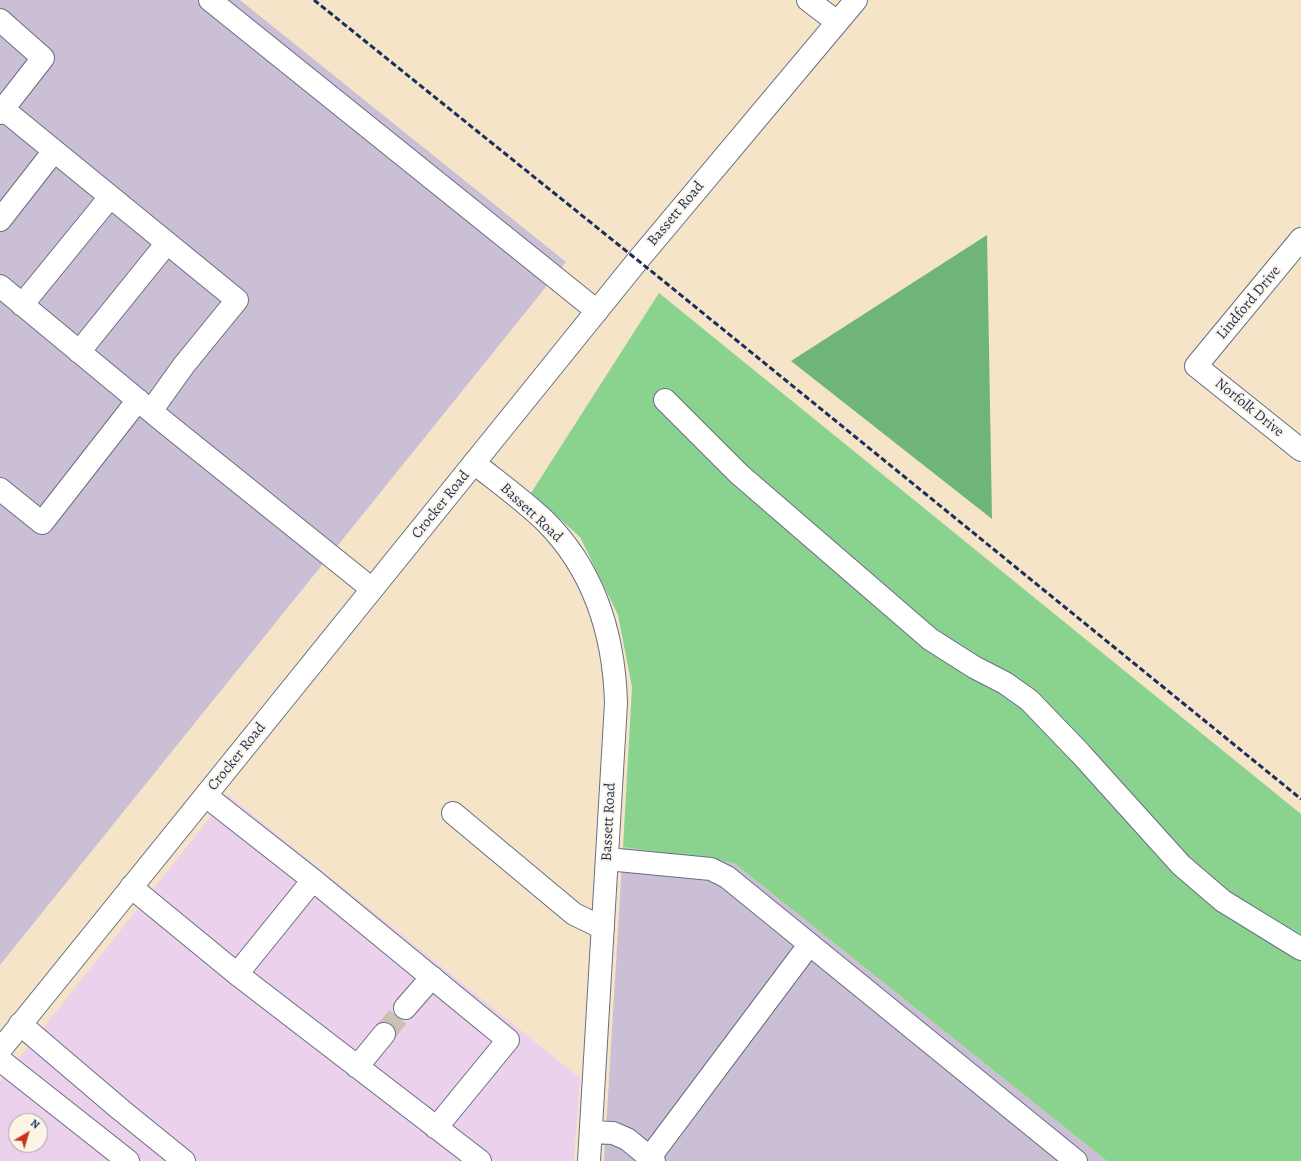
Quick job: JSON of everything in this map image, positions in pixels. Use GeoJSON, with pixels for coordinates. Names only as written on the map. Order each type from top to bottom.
{"type":"FeatureCollection","features":[{"type":"Feature","properties":{"kind":"main road"},"geometry":{"type":"LineString","coordinates":[[210,0],[597,311]]}},
{"type":"Feature","properties":{"kind":"main road"},"geometry":{"type":"LineString","coordinates":[[808,0],[837,22]]}},
{"type":"Feature","properties":{"kind":"main road","name":"Bassett Road"},"geometry":{"type":"LineString","coordinates":[[589,1161],[616,703],[614,668],[610,641],[599,605],[573,554],[539,516],[474,463],[638,260],[856,0]]}},
{"type":"Feature","properties":{"kind":"main road"},"geometry":{"type":"LineString","coordinates":[[0,20],[43,58],[2,111],[54,151],[237,300],[184,365],[145,406],[42,523],[0,489]]}},
{"type":"Feature","properties":{"kind":"main road"},"geometry":{"type":"LineString","coordinates":[[0,220],[54,151]]}},
{"type":"Feature","properties":{"kind":"main road"},"geometry":{"type":"LineString","coordinates":[[22,305],[110,197]]}},
{"type":"Feature","properties":{"kind":"main road","name":"Lindford Drive"},"geometry":{"type":"LineString","coordinates":[[1196,366],[1301,239]]}},
{"type":"Feature","properties":{"kind":"main road"},"geometry":{"type":"LineString","coordinates":[[79,352],[167,243]]}},
{"type":"Feature","properties":{"kind":"main road"},"geometry":{"type":"LineString","coordinates":[[0,286],[145,406],[372,589]]}},
{"type":"Feature","properties":{"kind":"main road","name":"Norfolk Drive"},"geometry":{"type":"LineString","coordinates":[[1196,366],[1301,450]]}},
{"type":"Feature","properties":{"kind":"main road"},"geometry":{"type":"LineString","coordinates":[[665,400],[739,474],[930,638],[974,667],[1005,683],[1029,700],[1080,753],[1181,865],[1223,901],[1301,949]]}},
{"type":"Feature","properties":{"kind":"main road","name":"Crocker Road"},"geometry":{"type":"LineString","coordinates":[[0,1050],[474,463]]}},
{"type":"Feature","properties":{"kind":"main road"},"geometry":{"type":"LineString","coordinates":[[206,796],[313,880],[508,1040],[436,1128]]}},
{"type":"Feature","properties":{"kind":"main road"},"geometry":{"type":"LineString","coordinates":[[452,813],[574,914],[603,928]]}},
{"type":"Feature","properties":{"kind":"main road"},"geometry":{"type":"LineString","coordinates":[[607,860],[711,869],[727,878],[1076,1161]]}},
{"type":"Feature","properties":{"kind":"main road"},"geometry":{"type":"LineString","coordinates":[[237,974],[313,880]]}},
{"type":"Feature","properties":{"kind":"main road"},"geometry":{"type":"LineString","coordinates":[[132,887],[237,974],[480,1161]]}},
{"type":"Feature","properties":{"kind":"main road"},"geometry":{"type":"LineString","coordinates":[[591,1132],[613,1133],[627,1139],[652,1159],[809,945]]}},
{"type":"Feature","properties":{"kind":"main road"},"geometry":{"type":"LineString","coordinates":[[405,1008],[432,977]]}},
{"type":"Feature","properties":{"kind":"main road"},"geometry":{"type":"LineString","coordinates":[[20,1024],[121,1110],[184,1161]]}},
{"type":"Feature","properties":{"kind":"main road"},"geometry":{"type":"LineString","coordinates":[[357,1067],[384,1034]]}},
{"type":"Feature","properties":{"kind":"main road"},"geometry":{"type":"LineString","coordinates":[[0,1060],[128,1161]]}},
{"type":"Feature","properties":{"kind":"shaded area"},"geometry":{"type":"Polygon","coordinates":[[[0,0],[240,0],[566,262],[0,965],[0,0]]]}},
{"type":"Feature","properties":{"kind":"shaded area"},"geometry":{"type":"Polygon","coordinates":[[[228,795],[580,1078],[574,1161],[0,1161],[0,1082],[228,795]]]}},
{"type":"Feature","properties":{"kind":"shaded area"},"geometry":{"type":"Polygon","coordinates":[[[623,847],[734,863],[1107,1161],[604,1161],[623,847]]]}},
{"type":"Feature","properties":{"kind":"green space"},"geometry":{"type":"Polygon","coordinates":[[[987,235],[992,519],[791,361],[987,235]]]}},
{"type":"Feature","properties":{"kind":"green space"},"geometry":{"type":"Polygon","coordinates":[[[659,293],[1301,814],[1301,1161],[1107,1161],[734,863],[623,847],[632,687],[618,615],[580,537],[531,493],[659,293]]]}},
{"type":"Feature","properties":{"kind":"tunnel"},"geometry":{"type":"LineString","coordinates":[[384,1034],[405,1008]]}},
{"type":"Feature","properties":{"kind":"railway"},"geometry":{"type":"LineString","coordinates":[[314,0],[661,279],[1301,799]]}}]}
